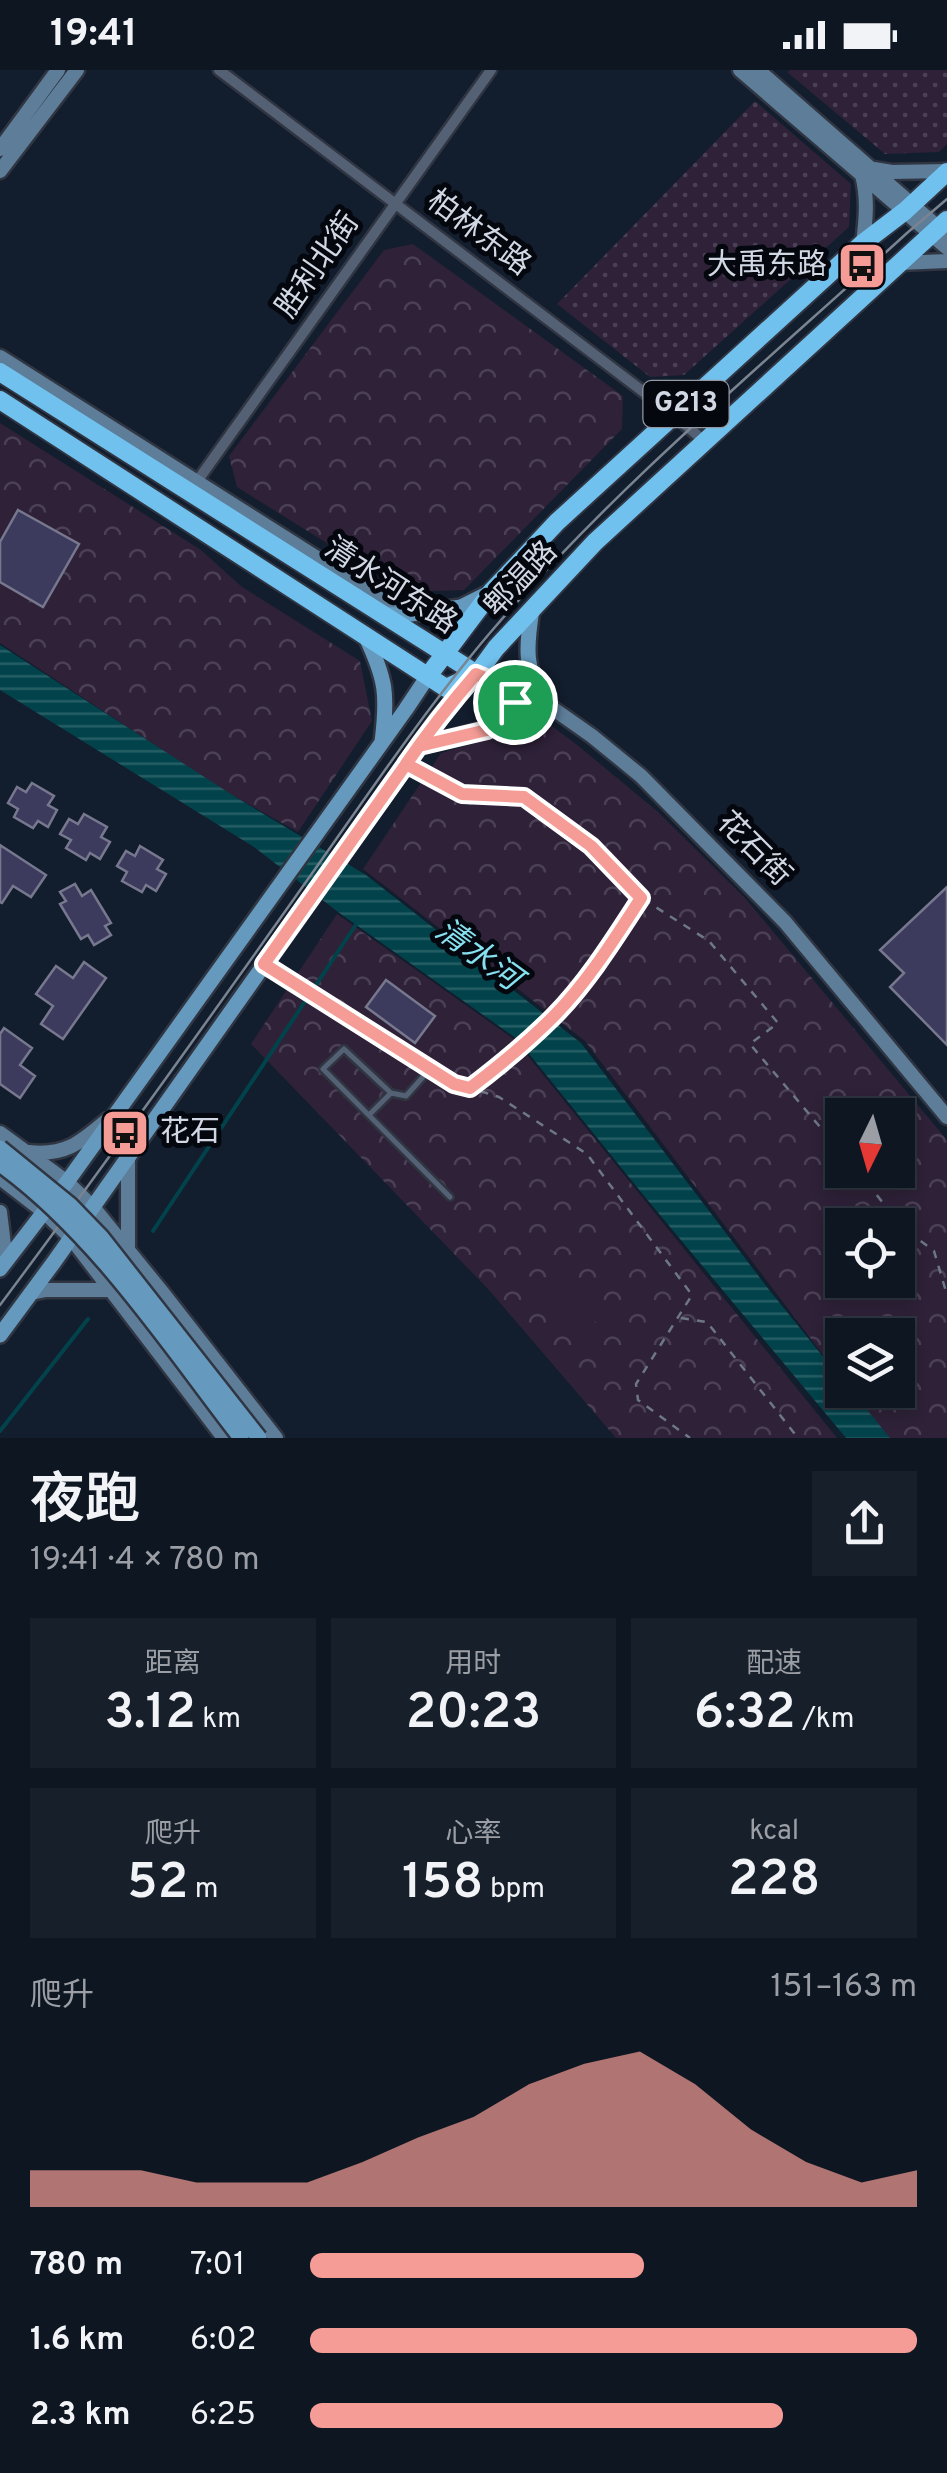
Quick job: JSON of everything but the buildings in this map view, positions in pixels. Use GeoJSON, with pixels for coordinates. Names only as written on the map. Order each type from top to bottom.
{"type":"FeatureCollection","features":[{"type":"Feature","properties":{"kind":"highway","name":"郫温路"},"geometry":{"type":"LineString","coordinates":[[476,674],[595,542],[898,263],[928,222],[947,172]]}},
{"type":"Feature","properties":{"kind":"highway","name":"郫温路"},"geometry":{"type":"LineString","coordinates":[[428,676],[492,591],[557,522],[862,243],[928,222]]}},
{"type":"Feature","properties":{"kind":"highway","name":"清水河东路"},"geometry":{"type":"LineString","coordinates":[[0,372],[193,486],[476,674]]}},
{"type":"Feature","properties":{"kind":"highway","name":"清水河东路"},"geometry":{"type":"LineString","coordinates":[[0,400],[446,688],[476,674]]}},
{"type":"Feature","properties":{"kind":"main road"},"geometry":{"type":"LineString","coordinates":[[386,615],[460,608],[492,591]]}},
{"type":"Feature","properties":{"kind":"main road"},"geometry":{"type":"LineString","coordinates":[[532,609],[526,642],[529,669],[545,703]]}},
{"type":"Feature","properties":{"kind":"main road"},"geometry":{"type":"LineString","coordinates":[[365,635],[380,666],[385,693],[382,742]]}},
{"type":"Feature","properties":{"kind":"main road","name":"郫温路"},"geometry":{"type":"LineString","coordinates":[[0,1334],[437,720],[476,674]]}},
{"type":"Feature","properties":{"kind":"main road","name":"郫温路"},"geometry":{"type":"LineString","coordinates":[[3,1265],[67,1182],[428,676]]}},
{"type":"Feature","properties":{"kind":"main road"},"geometry":{"type":"LineString","coordinates":[[419,746],[487,730],[523,694]]}},
{"type":"Feature","properties":{"kind":"main road"},"geometry":{"type":"LineString","coordinates":[[0,1148],[70,1205],[102,1237],[259,1438]]}},
{"type":"Feature","properties":{"kind":"main road"},"geometry":{"type":"LineString","coordinates":[[0,1164],[40,1196],[97,1255],[241,1438]]}},
{"type":"Feature","properties":{"kind":"street"},"geometry":{"type":"LineString","coordinates":[[0,149],[58,70]]}},
{"type":"Feature","properties":{"kind":"street"},"geometry":{"type":"LineString","coordinates":[[0,171],[76,70]]}},
{"type":"Feature","properties":{"kind":"street","name":"柏林东路"},"geometry":{"type":"LineString","coordinates":[[219,70],[704,441]]}},
{"type":"Feature","properties":{"kind":"street","name":"胜利北街"},"geometry":{"type":"LineString","coordinates":[[193,486],[492,70]]}},
{"type":"Feature","properties":{"kind":"street"},"geometry":{"type":"LineString","coordinates":[[740,70],[928,222],[947,248]]}},
{"type":"Feature","properties":{"kind":"street"},"geometry":{"type":"LineString","coordinates":[[758,70],[868,172],[947,172]]}},
{"type":"Feature","properties":{"kind":"street"},"geometry":{"type":"LineString","coordinates":[[862,243],[868,172]]}},
{"type":"Feature","properties":{"kind":"street"},"geometry":{"type":"LineString","coordinates":[[898,263],[947,261]]}},
{"type":"Feature","properties":{"kind":"street"},"geometry":{"type":"LineString","coordinates":[[0,356],[193,486],[411,614]]}},
{"type":"Feature","properties":{"kind":"street","name":"花石街"},"geometry":{"type":"LineString","coordinates":[[476,674],[545,703],[641,776],[785,922],[947,1117]]}},
{"type":"Feature","properties":{"kind":"street"},"geometry":{"type":"LineString","coordinates":[[26,1152],[42,1154],[78,1144],[119,1109]]}},
{"type":"Feature","properties":{"kind":"street"},"geometry":{"type":"LineString","coordinates":[[0,1133],[67,1182],[93,1207],[276,1438]]}},
{"type":"Feature","properties":{"kind":"street"},"geometry":{"type":"LineString","coordinates":[[128,1158],[128,1250]]}},
{"type":"Feature","properties":{"kind":"street"},"geometry":{"type":"LineString","coordinates":[[0,1178],[72,1238],[224,1438]]}},
{"type":"Feature","properties":{"kind":"street"},"geometry":{"type":"LineString","coordinates":[[0,1212],[3,1265]]}},
{"type":"Feature","properties":{"kind":"street"},"geometry":{"type":"LineString","coordinates":[[31,1293],[112,1290]]}},
{"type":"Feature","properties":{"kind":"lane"},"geometry":{"type":"LineString","coordinates":[[264,964],[431,1068],[406,1096],[391,1094],[344,1049],[323,1069],[450,1197]]}},
{"type":"Feature","properties":{"kind":"lane"},"geometry":{"type":"LineString","coordinates":[[369,1116],[391,1094]]}},
{"type":"Feature","properties":{"kind":"path"},"geometry":{"type":"LineString","coordinates":[[406,764],[462,794],[524,797],[591,846],[641,898],[709,941],[778,1022],[750,1044],[825,1133]]}},
{"type":"Feature","properties":{"kind":"path"},"geometry":{"type":"LineString","coordinates":[[470,1088],[556,1014],[641,898]]}},
{"type":"Feature","properties":{"kind":"path"},"geometry":{"type":"LineString","coordinates":[[431,1068],[454,1084],[499,1097],[586,1154],[692,1296],[636,1384],[638,1400],[690,1438]]}},
{"type":"Feature","properties":{"kind":"path"},"geometry":{"type":"LineString","coordinates":[[871,1188],[902,1227],[934,1252],[947,1295]]}},
{"type":"Feature","properties":{"kind":"path"},"geometry":{"type":"LineString","coordinates":[[678,1317],[707,1322],[798,1438]]}},
{"type":"Feature","properties":{"kind":"green space"},"geometry":{"type":"Polygon","coordinates":[[[947,70],[947,144],[939,152],[885,154],[787,72],[947,70]]]}},
{"type":"Feature","properties":{"kind":"green space"},"geometry":{"type":"Polygon","coordinates":[[[755,101],[851,184],[849,227],[684,375],[650,377],[557,304],[755,101]]]}},
{"type":"Feature","properties":{"kind":"green space"},"geometry":{"type":"Polygon","coordinates":[[[413,244],[623,396],[622,429],[464,590],[405,592],[237,487],[229,456],[384,250],[413,244]]]}},
{"type":"Feature","properties":{"kind":"green space"},"geometry":{"type":"Polygon","coordinates":[[[0,423],[201,550],[242,587],[360,661],[372,721],[298,832],[223,790],[0,643],[0,423]]]}},
{"type":"Feature","properties":{"kind":"green space"},"geometry":{"type":"Polygon","coordinates":[[[526,707],[657,811],[745,898],[912,1098],[825,1098],[825,1188],[915,1188],[915,1102],[947,1140],[947,1438],[887,1438],[864,1408],[915,1408],[915,1318],[825,1318],[825,1358],[585,1041],[363,869],[441,753],[500,736],[526,707]]]}},
{"type":"Feature","properties":{"kind":"green space"},"geometry":{"type":"Polygon","coordinates":[[[337,914],[515,1040],[837,1438],[616,1438],[488,1289],[251,1044],[337,914]]]}},
{"type":"Feature","properties":{"kind":"green space"},"geometry":{"type":"Polygon","coordinates":[[[521,1276],[572,1283],[601,1317],[578,1336],[553,1306],[521,1304],[521,1276]]]}},
{"type":"Feature","properties":{"kind":"shaded area"},"geometry":{"type":"Polygon","coordinates":[[[0,645],[237,798],[366,875],[581,1043],[825,1359],[825,1408],[866,1408],[890,1438],[846,1438],[517,1039],[254,847],[0,690],[0,645]]]}},
{"type":"Feature","properties":{"kind":"waterway"},"geometry":{"type":"LineString","coordinates":[[153,1231],[357,923]]}},
{"type":"Feature","properties":{"kind":"waterway"},"geometry":{"type":"LineString","coordinates":[[0,1431],[88,1319]]}},
{"type":"Feature","properties":{"kind":"tram line"},"geometry":{"type":"LineString","coordinates":[[0,1305],[414,730],[489,634],[639,477],[947,199]]}},
{"type":"Feature","properties":{"kind":"place","name":"大禹东路"},"geometry":{"type":"Point","coordinates":[862,266]}},
{"type":"Feature","properties":{"kind":"place","name":"花石"},"geometry":{"type":"Point","coordinates":[125,1133]}},
{"type":"Feature","properties":{"kind":"route"},"geometry":{"type":"LineString","coordinates":[[515,702],[487,730],[419,746],[264,964],[454,1084],[470,1088],[556,1014],[641,898],[591,846],[524,797],[462,794],[406,764],[437,720],[476,674],[523,694],[515,702]]}},
{"type":"Feature","properties":{"kind":"water label","name":"清水河"},"geometry":{"type":"Point","coordinates":[477,956]}}]}
